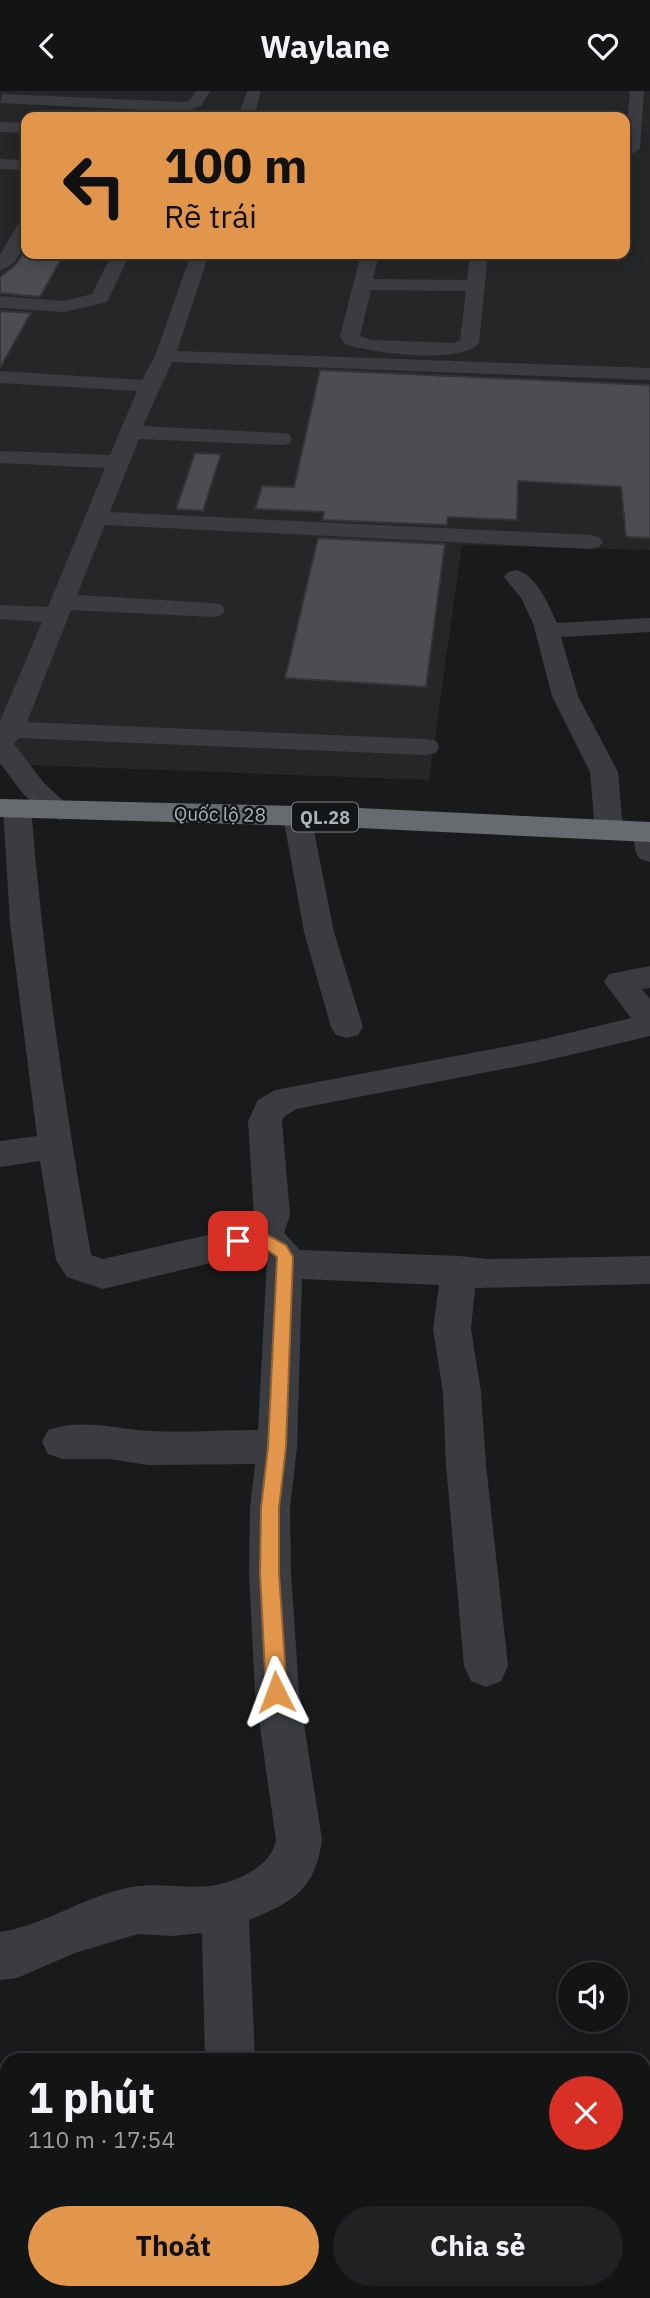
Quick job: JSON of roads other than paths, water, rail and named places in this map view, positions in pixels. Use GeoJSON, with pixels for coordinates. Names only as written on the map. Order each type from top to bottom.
{"type":"FeatureCollection","features":[{"type":"Feature","properties":{"kind":"highway","name":"Quốc lộ 28"},"geometry":{"type":"LineString","coordinates":[[9,808],[609,829],[649,839]]}},
{"type":"Feature","properties":{"kind":"street"},"geometry":{"type":"LineString","coordinates":[[1,100],[23,91]]}},
{"type":"Feature","properties":{"kind":"street"},"geometry":{"type":"LineString","coordinates":[[1,100],[186,107],[195,103],[204,91]]}},
{"type":"Feature","properties":{"kind":"street"},"geometry":{"type":"LineString","coordinates":[[248,112],[254,91]]}},
{"type":"Feature","properties":{"kind":"street"},"geometry":{"type":"LineString","coordinates":[[630,136],[637,91]]}},
{"type":"Feature","properties":{"kind":"street"},"geometry":{"type":"LineString","coordinates":[[0,127],[21,128]]}},
{"type":"Feature","properties":{"kind":"street"},"geometry":{"type":"LineString","coordinates":[[630,149],[650,150]]}},
{"type":"Feature","properties":{"kind":"street"},"geometry":{"type":"LineString","coordinates":[[0,154],[21,154]]}},
{"type":"Feature","properties":{"kind":"street"},"geometry":{"type":"LineString","coordinates":[[0,164],[21,156]]}},
{"type":"Feature","properties":{"kind":"street"},"geometry":{"type":"LineString","coordinates":[[0,225],[21,225]]}},
{"type":"Feature","properties":{"kind":"street"},"geometry":{"type":"LineString","coordinates":[[0,265],[9,256],[21,234]]}},
{"type":"Feature","properties":{"kind":"street"},"geometry":{"type":"LineString","coordinates":[[0,302],[70,305],[95,300],[100,298],[119,259]]}},
{"type":"Feature","properties":{"kind":"street"},"geometry":{"type":"LineString","coordinates":[[3,737],[61,609],[149,386],[165,355],[199,259]]}},
{"type":"Feature","properties":{"kind":"street"},"geometry":{"type":"LineString","coordinates":[[368,259],[350,336],[352,340],[369,346],[457,349],[469,343],[478,259]]}},
{"type":"Feature","properties":{"kind":"street"},"geometry":{"type":"LineString","coordinates":[[361,283],[474,286]]}},
{"type":"Feature","properties":{"kind":"street"},"geometry":{"type":"LineString","coordinates":[[165,355],[650,374]]}},
{"type":"Feature","properties":{"kind":"street"},"geometry":{"type":"LineString","coordinates":[[0,376],[149,386]]}},
{"type":"Feature","properties":{"kind":"street"},"geometry":{"type":"LineString","coordinates":[[132,432],[281,439]]}},
{"type":"Feature","properties":{"kind":"street"},"geometry":{"type":"LineString","coordinates":[[0,457],[119,462]]}},
{"type":"Feature","properties":{"kind":"street"},"geometry":{"type":"LineString","coordinates":[[98,517],[590,542]]}},
{"type":"Feature","properties":{"kind":"street"},"geometry":{"type":"LineString","coordinates":[[516,577],[532,596],[548,631],[565,696],[604,772],[609,829]]}},
{"type":"Feature","properties":{"kind":"street"},"geometry":{"type":"LineString","coordinates":[[0,611],[213,610]]}},
{"type":"Feature","properties":{"kind":"street"},"geometry":{"type":"LineString","coordinates":[[548,631],[650,625]]}},
{"type":"Feature","properties":{"kind":"street"},"geometry":{"type":"LineString","coordinates":[[3,737],[426,747]]}},
{"type":"Feature","properties":{"kind":"street"},"geometry":{"type":"LineString","coordinates":[[3,737],[24,778],[44,801],[60,811]]}},
{"type":"Feature","properties":{"kind":"street"},"geometry":{"type":"LineString","coordinates":[[9,808],[70,1247],[80,1267],[103,1274],[238,1241],[275,1252],[459,1270],[502,1273],[650,1270]]}},
{"type":"Feature","properties":{"kind":"street"},"geometry":{"type":"LineString","coordinates":[[297,816],[319,932],[347,1027]]}},
{"type":"Feature","properties":{"kind":"street"},"geometry":{"type":"LineString","coordinates":[[0,1956],[17,1954],[71,1930],[138,1910],[172,1912],[224,1907],[262,1892],[284,1877],[296,1860],[299,1840],[291,1772],[276,1692],[270,1573],[270,1508],[277,1447],[275,1252],[265,1121],[270,1109],[287,1099],[540,1051],[650,1023],[620,982],[650,977]]}},
{"type":"Feature","properties":{"kind":"street"},"geometry":{"type":"LineString","coordinates":[[0,1154],[55,1146]]}},
{"type":"Feature","properties":{"kind":"street"},"geometry":{"type":"LineString","coordinates":[[459,1270],[452,1329],[461,1392],[486,1666]]}},
{"type":"Feature","properties":{"kind":"street"},"geometry":{"type":"LineString","coordinates":[[62,1442],[110,1442],[148,1448],[277,1447]]}},
{"type":"Feature","properties":{"kind":"street"},"geometry":{"type":"LineString","coordinates":[[224,1907],[230,2053]]}}]}
